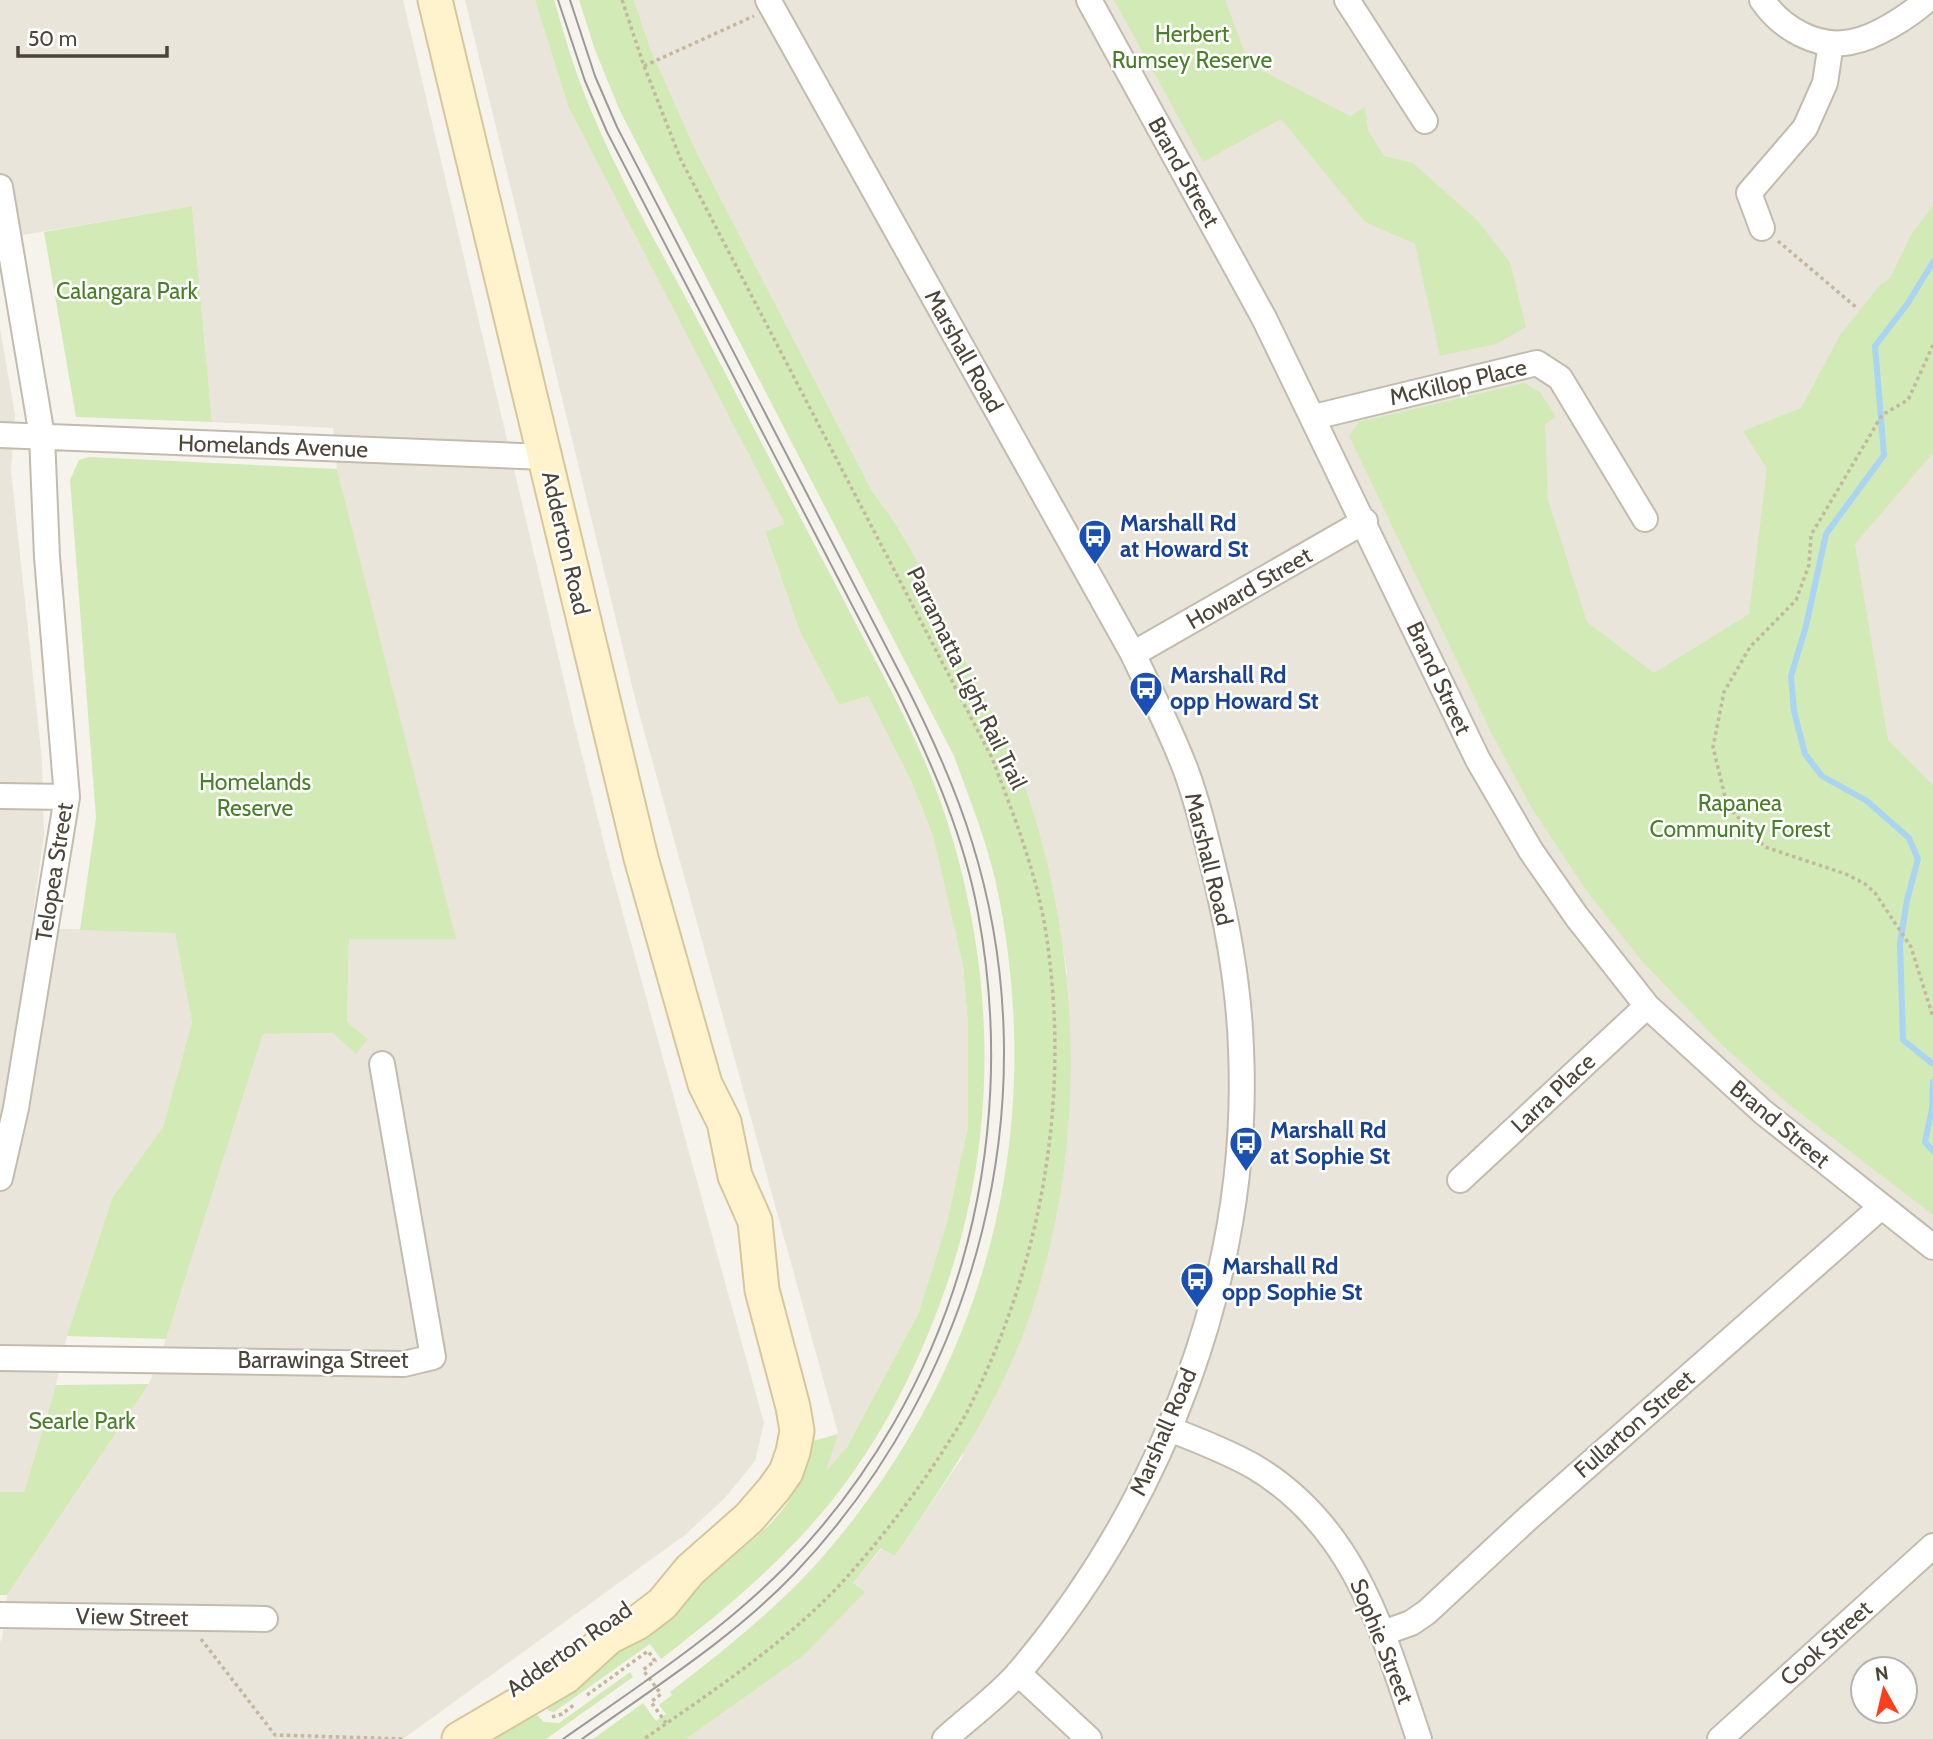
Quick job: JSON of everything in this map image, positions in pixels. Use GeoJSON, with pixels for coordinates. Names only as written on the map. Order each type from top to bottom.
{"type":"FeatureCollection","features":[{"type":"Feature","properties":{"kind":"main road","name":"Adderton Road"},"geometry":{"type":"LineString","coordinates":[[435,0],[641,858],[705,1084],[706,1120],[726,1186],[733,1230],[762,1290],[797,1431],[786,1472],[774,1489],[749,1518],[690,1570],[655,1611],[609,1637],[572,1672],[458,1739]]}},
{"type":"Feature","properties":{"kind":"main road","name":"Adderton Road"},"geometry":{"type":"LineString","coordinates":[[458,1739],[485,1706],[535,1677],[575,1639],[690,1570]]}},
{"type":"Feature","properties":{"kind":"street","name":"Brand Street"},"geometry":{"type":"LineString","coordinates":[[1089,0],[1264,318],[1494,789],[1531,851],[1577,917],[1647,1006],[1763,1112],[1933,1247]]}},
{"type":"Feature","properties":{"kind":"street"},"geometry":{"type":"LineString","coordinates":[[1347,0],[1425,121]]}},
{"type":"Feature","properties":{"kind":"street"},"geometry":{"type":"LineString","coordinates":[[1762,0],[1790,28],[1806,37],[1831,43],[1852,42],[1873,34],[1894,24],[1927,0]]}},
{"type":"Feature","properties":{"kind":"street","name":"Marshall Road"},"geometry":{"type":"LineString","coordinates":[[770,4],[1133,654],[1186,769],[1202,823],[1229,938],[1241,1052],[1240,1138],[1232,1210],[1212,1306],[1170,1429],[1152,1468],[1106,1551],[1062,1617],[1018,1673],[945,1739]]}},
{"type":"Feature","properties":{"kind":"street"},"geometry":{"type":"LineString","coordinates":[[1762,228],[1749,193],[1805,128],[1825,83],[1831,43]]}},
{"type":"Feature","properties":{"kind":"street","name":"Telopea Street"},"geometry":{"type":"LineString","coordinates":[[0,187],[42,436],[47,556],[67,797],[8,1108],[0,1178]]}},
{"type":"Feature","properties":{"kind":"street","name":"McKillop Place"},"geometry":{"type":"LineString","coordinates":[[1314,417],[1537,363],[1560,378],[1645,519]]}},
{"type":"Feature","properties":{"kind":"street","name":"Homelands Avenue"},"geometry":{"type":"LineString","coordinates":[[0,435],[545,457]]}},
{"type":"Feature","properties":{"kind":"street","name":"Howard Street"},"geometry":{"type":"LineString","coordinates":[[1133,654],[1365,521]]}},
{"type":"Feature","properties":{"kind":"street"},"geometry":{"type":"LineString","coordinates":[[0,796],[67,797]]}},
{"type":"Feature","properties":{"kind":"street","name":"Larra Place"},"geometry":{"type":"LineString","coordinates":[[1460,1180],[1647,1006]]}},
{"type":"Feature","properties":{"kind":"street","name":"Barrawinga Street"},"geometry":{"type":"LineString","coordinates":[[0,1358],[404,1364],[433,1357],[382,1064]]}},
{"type":"Feature","properties":{"kind":"street","name":"Fullarton Street"},"geometry":{"type":"LineString","coordinates":[[1383,1633],[1411,1623],[1427,1612],[1526,1520],[1881,1206]]}},
{"type":"Feature","properties":{"kind":"street","name":"Sophie Street"},"geometry":{"type":"LineString","coordinates":[[1170,1429],[1229,1453],[1255,1467],[1311,1513],[1347,1559],[1366,1591],[1419,1739]]}},
{"type":"Feature","properties":{"kind":"street","name":"Cook Street"},"geometry":{"type":"LineString","coordinates":[[1720,1739],[1933,1546]]}},
{"type":"Feature","properties":{"kind":"street","name":"View Street"},"geometry":{"type":"LineString","coordinates":[[0,1615],[265,1619]]}},
{"type":"Feature","properties":{"kind":"street"},"geometry":{"type":"LineString","coordinates":[[1018,1673],[1089,1739]]}},
{"type":"Feature","properties":{"kind":"path","name":"Parramatta Light Rail Trail"},"geometry":{"type":"LineString","coordinates":[[622,0],[644,66],[681,160],[992,758],[1022,838],[1044,925],[1055,1010],[1055,1086],[1045,1181],[1027,1263],[999,1344],[966,1415],[915,1494],[845,1579],[757,1660],[644,1739]]}},
{"type":"Feature","properties":{"kind":"path"},"geometry":{"type":"LineString","coordinates":[[644,66],[770,4]]}},
{"type":"Feature","properties":{"kind":"path"},"geometry":{"type":"LineString","coordinates":[[1762,228],[1857,307]]}},
{"type":"Feature","properties":{"kind":"path"},"geometry":{"type":"LineString","coordinates":[[1933,345],[1908,400],[1882,415],[1811,535],[1809,565],[1796,600],[1751,647],[1724,692],[1713,747],[1727,805],[1765,847],[1827,867],[1865,884],[1875,893],[1912,947],[1933,1017]]}},
{"type":"Feature","properties":{"kind":"path"},"geometry":{"type":"LineString","coordinates":[[185,1618],[275,1735],[405,1739]]}},
{"type":"Feature","properties":{"kind":"path"},"geometry":{"type":"LineString","coordinates":[[531,1698],[545,1717],[557,1716],[648,1651],[655,1661],[643,1670],[661,1694],[651,1702],[666,1723]]}},
{"type":"Feature","properties":{"kind":"shaded area"},"geometry":{"type":"Polygon","coordinates":[[[0,0],[403,0],[609,863],[764,1423],[755,1461],[725,1498],[685,1535],[403,1739],[0,1739],[0,1641],[7,1595],[149,1384],[166,1339],[263,1034],[333,1033],[347,1022],[349,938],[455,939],[337,469],[333,428],[212,422],[192,206],[0,239],[0,0]]]}},
{"type":"Feature","properties":{"kind":"shaded area"},"geometry":{"type":"Polygon","coordinates":[[[465,0],[535,0],[568,106],[786,524],[765,533],[800,632],[839,705],[868,696],[912,783],[933,836],[963,966],[968,1025],[968,1126],[947,1222],[919,1312],[847,1447],[825,1473],[838,1433],[636,702],[465,0]]]}},
{"type":"Feature","properties":{"kind":"shaded area"},"geometry":{"type":"Polygon","coordinates":[[[634,0],[1933,0],[1933,1739],[686,1739],[803,1656],[864,1592],[853,1583],[882,1548],[895,1556],[962,1458],[1067,972],[1052,886],[1030,803],[998,725],[902,533],[872,491],[696,151],[650,48],[634,0]]]}},
{"type":"Feature","properties":{"kind":"shaded area"},"geometry":{"type":"Polygon","coordinates":[[[0,328],[15,415],[11,470],[42,761],[44,834],[31,928],[175,932],[192,1022],[163,1127],[112,1198],[67,1336],[56,1385],[24,1492],[0,1492],[0,328]]]}},
{"type":"Feature","properties":{"kind":"green space"},"geometry":{"type":"Polygon","coordinates":[[[535,0],[554,0],[581,86],[624,181],[906,719],[930,773],[958,858],[972,917],[984,1038],[983,1099],[977,1159],[966,1219],[949,1278],[929,1331],[894,1407],[865,1455],[808,1529],[762,1575],[712,1618],[661,1659],[650,1644],[554,1712],[549,1711],[542,1702],[710,1577],[773,1521],[798,1484],[813,1441],[838,1434],[826,1471],[847,1447],[919,1312],[947,1222],[968,1126],[968,1025],[963,966],[933,836],[912,783],[868,696],[839,705],[800,632],[765,532],[785,524],[568,106],[535,0]]]}},
{"type":"Feature","properties":{"kind":"green space"},"geometry":{"type":"Polygon","coordinates":[[[579,0],[634,0],[650,48],[696,151],[872,491],[909,547],[997,722],[1024,784],[1048,868],[1061,932],[1068,997],[1071,1063],[1068,1129],[1060,1194],[1047,1258],[1028,1321],[986,1414],[895,1556],[881,1548],[853,1583],[865,1592],[803,1656],[686,1739],[593,1739],[643,1703],[656,1721],[666,1714],[659,1705],[672,1695],[670,1692],[766,1614],[818,1562],[876,1488],[925,1410],[963,1329],[990,1244],[1008,1157],[1014,1067],[1010,976],[992,867],[954,756],[620,111],[595,50],[579,0]]]}},
{"type":"Feature","properties":{"kind":"green space","name":"Herbert Rumsey Reserve"},"geometry":{"type":"Polygon","coordinates":[[[1114,0],[1225,0],[1249,64],[1350,116],[1365,107],[1368,130],[1384,156],[1413,163],[1477,220],[1510,262],[1526,327],[1496,344],[1440,356],[1415,244],[1365,222],[1281,119],[1203,162],[1114,0]]]}},
{"type":"Feature","properties":{"kind":"green space","name":"Rapanea Community Forest"},"geometry":{"type":"Polygon","coordinates":[[[1933,205],[1933,453],[1855,544],[1888,740],[1933,785],[1933,1215],[1786,1102],[1722,1045],[1641,960],[1586,890],[1531,807],[1491,732],[1349,436],[1359,422],[1524,383],[1540,392],[1556,417],[1545,424],[1548,500],[1587,622],[1654,673],[1749,614],[1767,469],[1743,431],[1801,408],[1840,335],[1878,287],[1890,278],[1911,235],[1933,205]]]}},
{"type":"Feature","properties":{"kind":"green space","name":"Calangara Park"},"geometry":{"type":"Polygon","coordinates":[[[192,206],[212,422],[76,417],[44,232],[192,206]]]}},
{"type":"Feature","properties":{"kind":"green space","name":"Homelands Reserve"},"geometry":{"type":"Polygon","coordinates":[[[89,457],[337,469],[456,939],[349,939],[347,1022],[368,1039],[356,1054],[333,1033],[263,1034],[166,1339],[67,1336],[112,1198],[163,1127],[192,1022],[175,933],[80,930],[96,818],[70,480],[79,460],[89,457]]]}},
{"type":"Feature","properties":{"kind":"green space","name":"Searle Park"},"geometry":{"type":"Polygon","coordinates":[[[149,1384],[7,1595],[0,1595],[0,1492],[24,1492],[56,1385],[149,1384]]]}},
{"type":"Feature","properties":{"kind":"green space"},"geometry":{"type":"Polygon","coordinates":[[[630,1672],[633,1677],[546,1739],[488,1739],[530,1708],[544,1722],[559,1723],[630,1672]]]}},
{"type":"Feature","properties":{"kind":"waterway"},"geometry":{"type":"LineString","coordinates":[[1933,262],[1908,303],[1875,346],[1884,455],[1826,534],[1806,626],[1791,676],[1794,711],[1805,754],[1822,776],[1867,801],[1909,838],[1918,859],[1907,900],[1900,944],[1903,1040],[1933,1064]]}},
{"type":"Feature","properties":{"kind":"waterway"},"geometry":{"type":"LineString","coordinates":[[1933,1082],[1932,1109],[1925,1142],[1933,1151]]}},
{"type":"Feature","properties":{"kind":"tram line"},"geometry":{"type":"LineString","coordinates":[[558,0],[585,81],[607,132],[898,694],[946,801],[956,828],[978,913],[989,1002],[990,1090],[981,1177],[962,1263],[933,1345],[893,1424],[845,1498],[786,1566],[734,1614],[679,1657],[563,1739]]}},
{"type":"Feature","properties":{"kind":"tram line"},"geometry":{"type":"LineString","coordinates":[[570,0],[595,76],[617,127],[908,689],[943,764],[972,842],[995,939],[1004,1037],[999,1135],[982,1231],[953,1324],[911,1413],[858,1497],[795,1573],[771,1597],[720,1640],[582,1739]]}},
{"type":"Feature","properties":{"kind":"place","name":"Marshall Rd at Howard St"},"geometry":{"type":"Point","coordinates":[1095,566]}},
{"type":"Feature","properties":{"kind":"place","name":"Marshall Rd opp Howard St"},"geometry":{"type":"Point","coordinates":[1146,718]}},
{"type":"Feature","properties":{"kind":"place","name":"Marshall Rd at Sophie St"},"geometry":{"type":"Point","coordinates":[1246,1173]}},
{"type":"Feature","properties":{"kind":"place","name":"Marshall Rd opp Sophie St"},"geometry":{"type":"Point","coordinates":[1197,1309]}}]}
